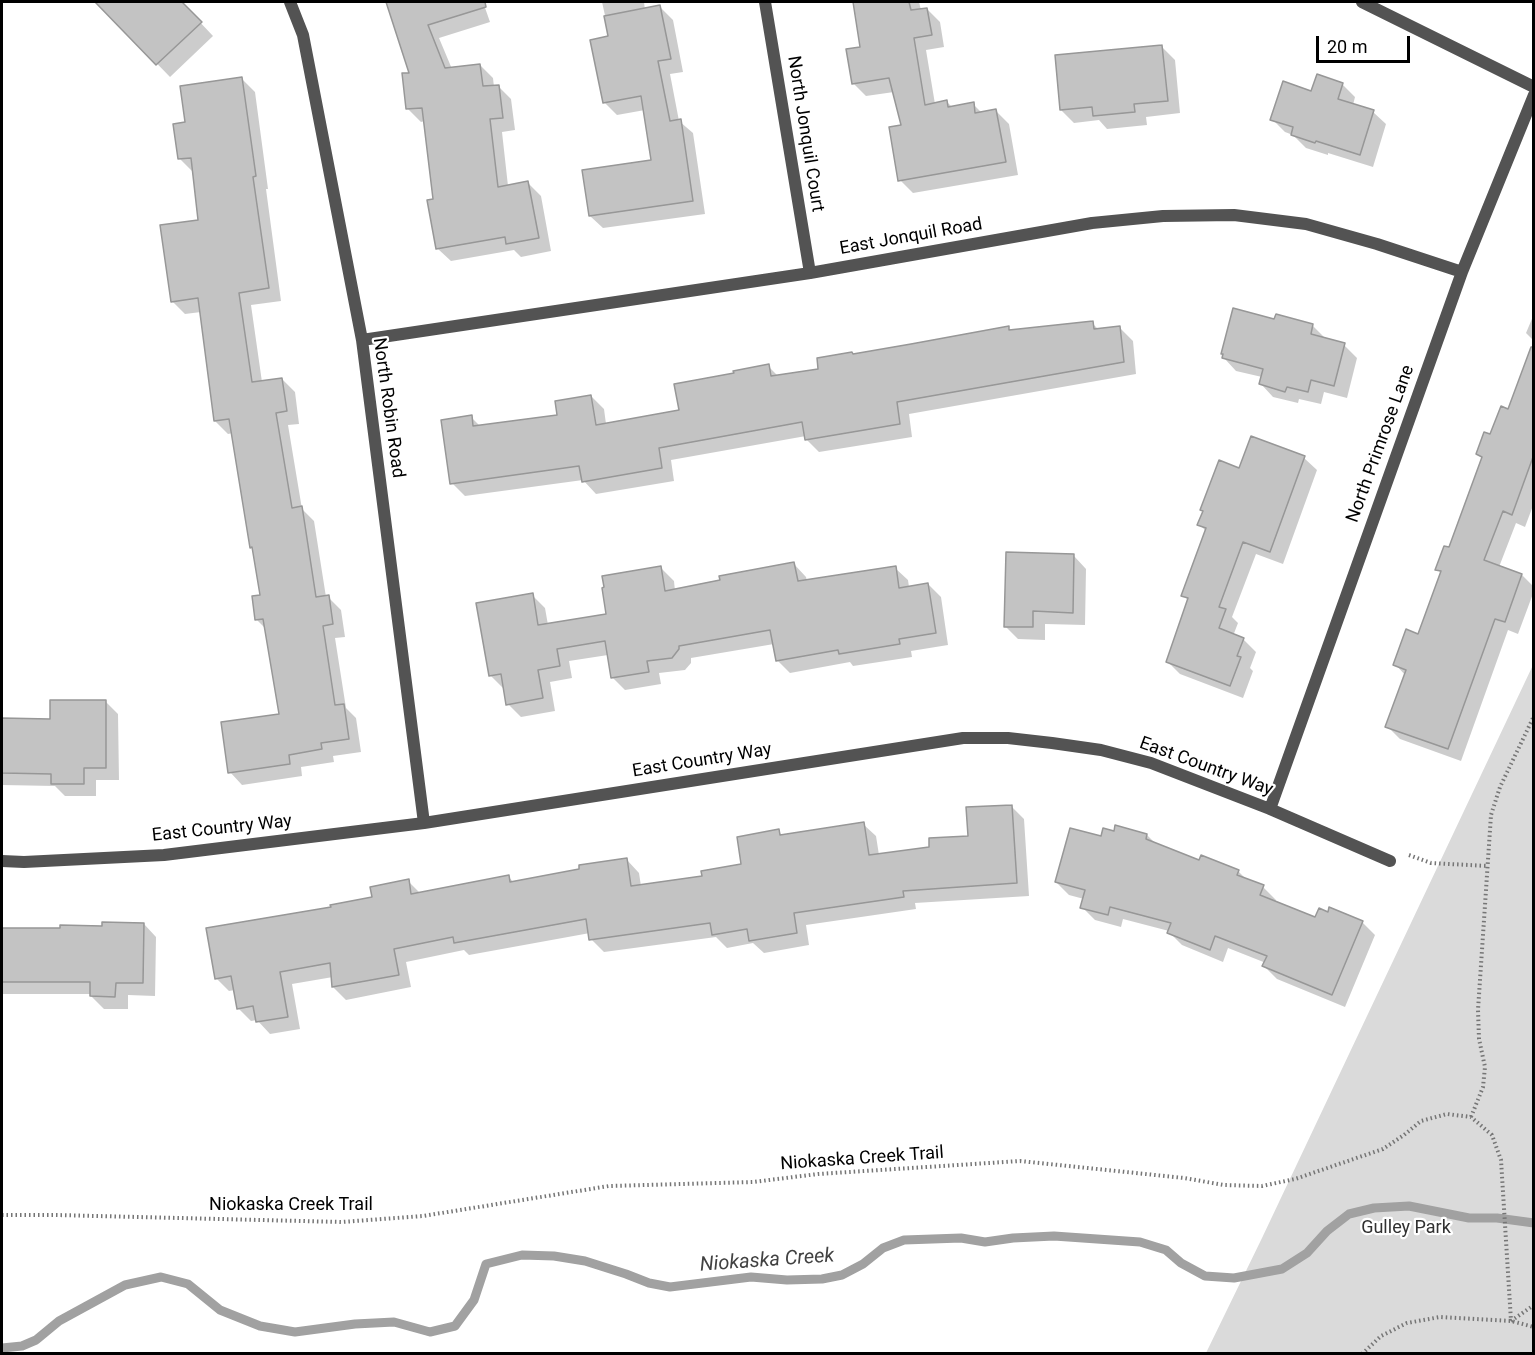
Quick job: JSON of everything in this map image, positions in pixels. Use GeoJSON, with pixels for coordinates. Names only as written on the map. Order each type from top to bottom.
{"type":"FeatureCollection","features":[{"type":"Feature","properties":{"kind":"street","name":"North Robin Road"},"geometry":{"type":"LineString","coordinates":[[290,2],[303,35],[362,340],[424,824]]}},
{"type":"Feature","properties":{"kind":"street","name":"North Jonquil Court"},"geometry":{"type":"LineString","coordinates":[[765,2],[810,273]]}},
{"type":"Feature","properties":{"kind":"street"},"geometry":{"type":"LineString","coordinates":[[1362,2],[1533,87]]}},
{"type":"Feature","properties":{"kind":"street","name":"North Primrose Lane"},"geometry":{"type":"LineString","coordinates":[[1270,809],[1462,272],[1533,95]]}},
{"type":"Feature","properties":{"kind":"street","name":"East Jonquil Road"},"geometry":{"type":"LineString","coordinates":[[362,340],[810,273],[1092,224],[1163,216],[1234,215],[1306,224],[1462,272]]}},
{"type":"Feature","properties":{"kind":"street","name":"East Country Way"},"geometry":{"type":"LineString","coordinates":[[2,861],[24,862],[164,855],[424,824],[963,738],[1008,738],[1101,750],[1150,763],[1270,809],[1390,861]]}},
{"type":"Feature","properties":{"kind":"path"},"geometry":{"type":"LineString","coordinates":[[1510,1321],[1501,1160],[1492,1135],[1471,1117],[1483,1087],[1485,1067],[1479,1039],[1479,1010],[1491,815],[1500,787],[1533,716]]}},
{"type":"Feature","properties":{"kind":"path"},"geometry":{"type":"LineString","coordinates":[[1390,861],[1399,851],[1431,863],[1488,866]]}},
{"type":"Feature","properties":{"kind":"path","name":"Niokaska Creek Trail"},"geometry":{"type":"LineString","coordinates":[[2,1215],[90,1215],[342,1222],[423,1216],[609,1186],[753,1182],[818,1174],[1020,1161],[1184,1178],[1224,1185],[1262,1186],[1295,1179],[1383,1149],[1421,1121],[1447,1114],[1471,1117]]}},
{"type":"Feature","properties":{"kind":"path"},"geometry":{"type":"LineString","coordinates":[[1510,1321],[1533,1305]]}},
{"type":"Feature","properties":{"kind":"path"},"geometry":{"type":"LineString","coordinates":[[1362,1353],[1381,1336],[1407,1323],[1440,1317],[1510,1321],[1533,1327]]}},
{"type":"Feature","properties":{"kind":"green space","name":"Gulley Park"},"geometry":{"type":"Polygon","coordinates":[[[1533,665],[1533,1353],[1206,1353],[1262,1238],[1533,665]]]}},
{"type":"Feature","properties":{"kind":"building"},"geometry":{"type":"Polygon","coordinates":[[[95,2],[182,2],[202,22],[156,65],[95,2]]]}},
{"type":"Feature","properties":{"kind":"building"},"geometry":{"type":"Polygon","coordinates":[[[386,2],[485,2],[486,7],[428,25],[445,68],[480,64],[483,86],[499,85],[503,118],[490,119],[498,187],[528,181],[539,238],[506,244],[505,237],[436,249],[427,200],[433,199],[422,108],[406,109],[402,73],[409,73],[386,2]]]}},
{"type":"Feature","properties":{"kind":"building"},"geometry":{"type":"Polygon","coordinates":[[[853,2],[909,2],[911,10],[927,8],[932,35],[914,38],[925,105],[947,100],[948,107],[974,102],[975,113],[996,109],[1006,162],[898,181],[889,127],[901,125],[889,78],[852,84],[846,49],[860,47],[853,2]]]}},
{"type":"Feature","properties":{"kind":"building"},"geometry":{"type":"Polygon","coordinates":[[[660,5],[671,59],[658,61],[670,121],[681,119],[693,201],[589,216],[582,170],[651,160],[641,96],[603,103],[590,40],[608,36],[604,16],[660,5]]]}},
{"type":"Feature","properties":{"kind":"building"},"geometry":{"type":"Polygon","coordinates":[[[1162,45],[1168,101],[1134,104],[1135,112],[1093,116],[1092,107],[1060,110],[1055,55],[1162,45]]]}},
{"type":"Feature","properties":{"kind":"building"},"geometry":{"type":"Polygon","coordinates":[[[1317,74],[1343,83],[1338,99],[1374,110],[1360,155],[1291,135],[1293,127],[1270,120],[1283,81],[1311,91],[1317,74]]]}},
{"type":"Feature","properties":{"kind":"building"},"geometry":{"type":"Polygon","coordinates":[[[242,77],[269,288],[239,293],[252,382],[282,378],[287,411],[276,413],[292,508],[302,506],[316,597],[329,595],[333,624],[323,626],[335,705],[344,704],[349,739],[321,743],[322,749],[289,755],[290,764],[228,773],[221,722],[279,714],[263,619],[255,620],[252,596],[260,595],[229,419],[214,421],[198,298],[171,302],[160,225],[198,220],[191,158],[178,159],[173,124],[185,122],[180,86],[242,77]]]}},
{"type":"Feature","properties":{"kind":"building"},"geometry":{"type":"Polygon","coordinates":[[[1233,308],[1274,319],[1276,314],[1313,324],[1311,334],[1345,343],[1334,386],[1311,380],[1308,392],[1287,387],[1285,392],[1259,384],[1263,369],[1222,358],[1223,354],[1221,354],[1233,308]]]}},
{"type":"Feature","properties":{"kind":"building"},"geometry":{"type":"Polygon","coordinates":[[[1093,321],[1094,329],[1120,326],[1124,362],[897,402],[900,424],[805,440],[802,422],[659,448],[662,468],[582,482],[579,466],[450,484],[441,420],[472,415],[473,426],[557,415],[555,401],[591,395],[596,425],[679,410],[674,384],[734,373],[733,371],[769,364],[771,376],[818,369],[817,358],[852,352],[853,354],[1009,326],[1009,330],[1093,321]]]}},
{"type":"Feature","properties":{"kind":"building"},"geometry":{"type":"Polygon","coordinates":[[[1531,347],[1533,347],[1533,457],[1512,515],[1503,511],[1484,560],[1522,574],[1505,622],[1495,619],[1448,749],[1385,727],[1406,670],[1393,665],[1406,629],[1418,634],[1441,571],[1435,570],[1444,546],[1449,547],[1482,457],[1476,454],[1484,432],[1490,434],[1501,406],[1508,409],[1531,347]]]}},
{"type":"Feature","properties":{"kind":"building"},"geometry":{"type":"Polygon","coordinates":[[[1251,436],[1305,456],[1270,552],[1243,542],[1219,607],[1226,609],[1219,628],[1244,638],[1237,656],[1241,657],[1230,686],[1166,662],[1188,598],[1181,596],[1206,528],[1197,525],[1203,511],[1200,510],[1219,460],[1239,468],[1251,436]]]}},
{"type":"Feature","properties":{"kind":"building"},"geometry":{"type":"Polygon","coordinates":[[[1006,552],[1074,554],[1073,613],[1033,611],[1033,627],[1004,627],[1006,552]]]}},
{"type":"Feature","properties":{"kind":"building"},"geometry":{"type":"Polygon","coordinates":[[[794,562],[798,581],[896,566],[899,588],[928,583],[936,633],[899,639],[900,644],[839,654],[838,650],[776,661],[770,630],[679,646],[672,658],[647,661],[649,672],[611,678],[605,641],[557,649],[560,666],[538,670],[543,698],[506,705],[501,674],[489,676],[476,603],[533,593],[538,625],[606,614],[602,576],[661,566],[665,591],[720,580],[719,576],[794,562]]]}},
{"type":"Feature","properties":{"kind":"building"},"geometry":{"type":"Polygon","coordinates":[[[50,700],[106,700],[106,768],[84,768],[84,784],[51,784],[51,774],[2,773],[2,718],[50,719],[50,700]]]}},
{"type":"Feature","properties":{"kind":"building"},"geometry":{"type":"Polygon","coordinates":[[[1012,805],[1017,883],[903,891],[904,897],[794,913],[797,933],[749,941],[747,929],[712,935],[710,923],[589,940],[586,919],[454,943],[453,937],[394,949],[399,975],[332,987],[330,963],[280,972],[288,1017],[256,1022],[253,1006],[237,1009],[231,976],[215,979],[206,928],[331,907],[330,905],[372,897],[370,887],[409,879],[411,894],[509,875],[510,882],[579,869],[579,865],[627,858],[631,886],[702,876],[701,871],[741,864],[737,837],[779,829],[780,835],[864,822],[869,855],[929,847],[929,838],[968,836],[966,807],[1012,805]]]}},
{"type":"Feature","properties":{"kind":"building"},"geometry":{"type":"Polygon","coordinates":[[[1115,825],[1147,834],[1146,839],[1199,860],[1201,855],[1239,870],[1237,875],[1264,885],[1260,895],[1315,917],[1319,908],[1328,912],[1329,907],[1363,921],[1332,995],[1262,966],[1267,956],[1215,936],[1210,950],[1167,933],[1171,923],[1110,907],[1108,915],[1080,908],[1085,890],[1055,882],[1070,828],[1101,836],[1103,828],[1114,831],[1115,825]]]}},
{"type":"Feature","properties":{"kind":"building"},"geometry":{"type":"Polygon","coordinates":[[[102,922],[144,923],[143,983],[116,983],[115,997],[90,996],[90,982],[2,982],[2,928],[60,928],[60,925],[102,926],[102,922]]]}},
{"type":"Feature","properties":{"kind":"waterway","name":"Niokaska Creek"},"geometry":{"type":"LineString","coordinates":[[2,1348],[22,1346],[36,1340],[59,1321],[125,1285],[161,1277],[188,1284],[220,1310],[260,1326],[295,1332],[355,1324],[394,1322],[430,1332],[455,1326],[474,1300],[486,1264],[522,1255],[554,1256],[585,1261],[649,1283],[670,1287],[751,1277],[787,1280],[822,1279],[842,1275],[863,1264],[883,1248],[904,1240],[961,1238],[985,1242],[1054,1236],[1140,1242],[1166,1250],[1181,1263],[1205,1276],[1234,1278],[1282,1269],[1307,1253],[1327,1231],[1349,1214],[1374,1208],[1409,1206],[1469,1218],[1497,1218],[1534,1223]]}}]}
